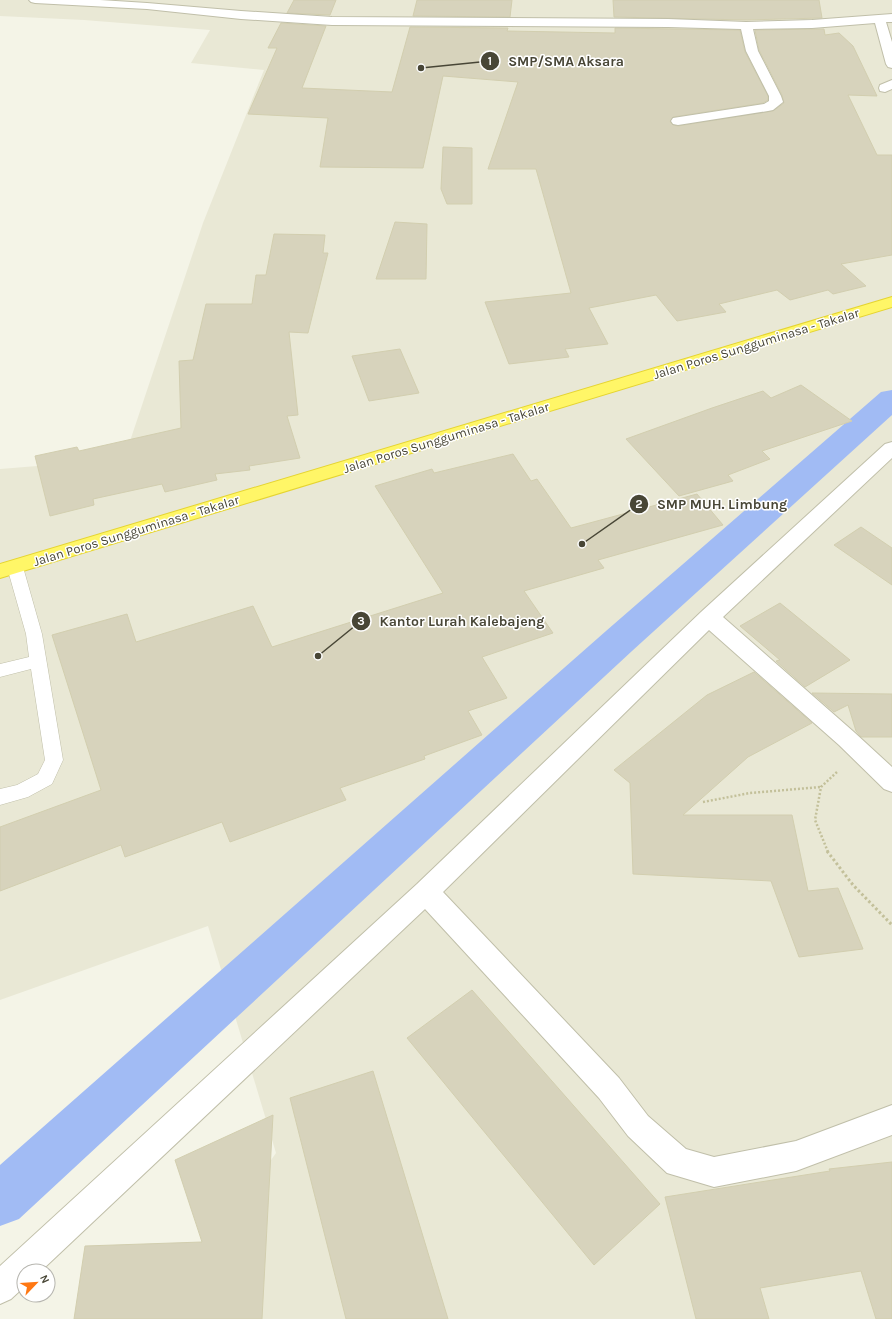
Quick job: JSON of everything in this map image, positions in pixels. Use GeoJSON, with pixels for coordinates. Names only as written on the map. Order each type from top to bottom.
{"type":"FeatureCollection","features":[{"type":"Feature","properties":{"kind":"highway","name":"Jalan Poros Sungguminasa - Takalar"},"geometry":{"type":"LineString","coordinates":[[7,569],[892,302]]}},
{"type":"Feature","properties":{"kind":"street"},"geometry":{"type":"LineString","coordinates":[[44,0],[150,3],[240,15],[332,21],[668,23],[746,26],[806,25],[886,19],[892,64]]}},
{"type":"Feature","properties":{"kind":"street"},"geometry":{"type":"LineString","coordinates":[[678,121],[768,107],[776,102],[752,51],[746,26]]}},
{"type":"Feature","properties":{"kind":"street"},"geometry":{"type":"LineString","coordinates":[[0,1288],[426,892],[709,617],[892,448]]}},
{"type":"Feature","properties":{"kind":"street"},"geometry":{"type":"LineString","coordinates":[[709,617],[860,750],[892,782]]}},
{"type":"Feature","properties":{"kind":"street"},"geometry":{"type":"LineString","coordinates":[[426,892],[609,1088],[638,1126],[678,1162],[714,1172],[789,1158],[892,1120]]}},
{"type":"Feature","properties":{"kind":"lane"},"geometry":{"type":"LineString","coordinates":[[0,797],[21,792],[45,779],[54,760],[34,634],[7,569]]}},
{"type":"Feature","properties":{"kind":"lane"},"geometry":{"type":"LineString","coordinates":[[0,671],[14,666],[38,662]]}},
{"type":"Feature","properties":{"kind":"path"},"geometry":{"type":"LineString","coordinates":[[860,750],[821,787],[814,820],[829,855],[853,885],[892,925]]}},
{"type":"Feature","properties":{"kind":"path"},"geometry":{"type":"LineString","coordinates":[[703,802],[750,793],[821,787]]}},
{"type":"Feature","properties":{"kind":"shaded area"},"geometry":{"type":"Polygon","coordinates":[[[0,0],[892,0],[892,1319],[158,1319],[276,1153],[208,926],[0,1000],[0,469],[124,459],[203,223],[264,70],[191,63],[210,30],[84,20],[0,16],[0,0]]]}},
{"type":"Feature","properties":{"kind":"building"},"geometry":{"type":"Polygon","coordinates":[[[294,0],[336,0],[330,15],[287,13],[294,0]]]}},
{"type":"Feature","properties":{"kind":"building"},"geometry":{"type":"Polygon","coordinates":[[[417,0],[512,0],[510,17],[413,16],[417,0]]]}},
{"type":"Feature","properties":{"kind":"building"},"geometry":{"type":"Polygon","coordinates":[[[613,0],[819,0],[822,18],[746,20],[614,17],[613,0]]]}},
{"type":"Feature","properties":{"kind":"building"},"geometry":{"type":"Polygon","coordinates":[[[281,23],[326,26],[302,88],[392,92],[410,27],[508,28],[507,31],[615,33],[615,28],[740,30],[745,52],[768,96],[768,100],[763,103],[673,117],[670,122],[673,125],[678,126],[773,111],[784,103],[782,95],[759,50],[755,30],[824,29],[825,35],[839,33],[853,46],[877,96],[848,95],[877,155],[892,155],[892,255],[841,264],[866,286],[833,294],[828,290],[790,300],[777,290],[719,304],[726,312],[677,321],[656,295],[589,308],[608,344],[565,349],[569,357],[509,364],[485,302],[571,293],[536,169],[488,169],[518,82],[443,76],[423,168],[320,167],[328,118],[248,114],[277,48],[268,48],[281,23]]]}},
{"type":"Feature","properties":{"kind":"building"},"geometry":{"type":"Polygon","coordinates":[[[443,147],[472,148],[472,204],[447,204],[441,189],[443,147]]]}},
{"type":"Feature","properties":{"kind":"building"},"geometry":{"type":"Polygon","coordinates":[[[395,222],[427,224],[426,279],[376,279],[395,222]]]}},
{"type":"Feature","properties":{"kind":"building"},"geometry":{"type":"Polygon","coordinates":[[[274,234],[325,235],[323,253],[328,253],[308,333],[289,332],[298,415],[287,416],[300,458],[249,466],[250,470],[215,474],[217,480],[165,492],[162,484],[93,499],[94,505],[50,516],[35,456],[77,447],[79,451],[181,428],[179,361],[193,360],[206,304],[252,304],[256,275],[266,275],[274,234]]]}},
{"type":"Feature","properties":{"kind":"building"},"geometry":{"type":"Polygon","coordinates":[[[400,349],[419,393],[369,401],[352,356],[400,349]]]}},
{"type":"Feature","properties":{"kind":"building"},"geometry":{"type":"Polygon","coordinates":[[[801,385],[852,421],[762,451],[770,459],[728,475],[733,481],[679,496],[626,439],[763,391],[771,398],[801,385]]]}},
{"type":"Feature","properties":{"kind":"building"},"geometry":{"type":"Polygon","coordinates":[[[513,454],[531,481],[537,479],[571,528],[697,494],[723,525],[598,560],[604,568],[524,591],[553,633],[482,657],[507,698],[468,711],[482,735],[424,756],[425,759],[340,788],[346,800],[230,842],[222,822],[125,857],[121,845],[0,891],[0,827],[101,790],[52,635],[127,614],[136,642],[253,606],[272,647],[443,593],[375,486],[432,469],[434,473],[513,454]]]}},
{"type":"Feature","properties":{"kind":"building"},"geometry":{"type":"Polygon","coordinates":[[[861,527],[892,548],[892,585],[834,545],[861,527]]]}},
{"type":"Feature","properties":{"kind":"building"},"geometry":{"type":"Polygon","coordinates":[[[780,603],[850,660],[805,687],[776,661],[780,660],[740,626],[780,603]]]}},
{"type":"Feature","properties":{"kind":"building"},"geometry":{"type":"Polygon","coordinates":[[[754,672],[812,723],[748,757],[683,815],[792,815],[808,891],[838,888],[863,949],[799,957],[771,881],[633,874],[630,783],[614,770],[707,695],[754,672]]]}},
{"type":"Feature","properties":{"kind":"building"},"geometry":{"type":"Polygon","coordinates":[[[812,693],[892,694],[892,737],[861,737],[856,731],[848,705],[834,712],[812,693]]]}},
{"type":"Feature","properties":{"kind":"building"},"geometry":{"type":"Polygon","coordinates":[[[472,990],[660,1204],[594,1265],[407,1038],[472,990]]]}},
{"type":"Feature","properties":{"kind":"building"},"geometry":{"type":"Polygon","coordinates":[[[373,1071],[448,1319],[346,1319],[290,1098],[373,1071]]]}},
{"type":"Feature","properties":{"kind":"building"},"geometry":{"type":"Polygon","coordinates":[[[273,1115],[262,1319],[74,1319],[85,1246],[202,1242],[175,1160],[273,1115]]]}},
{"type":"Feature","properties":{"kind":"building"},"geometry":{"type":"Polygon","coordinates":[[[892,1162],[892,1319],[876,1319],[861,1271],[760,1288],[769,1319],[696,1319],[665,1197],[830,1171],[829,1169],[892,1162]]]}},
{"type":"Feature","properties":{"kind":"waterway"},"geometry":{"type":"LineString","coordinates":[[0,1200],[619,641],[892,399]]}},
{"type":"Feature","properties":{"kind":"place","name":"SMP/SMA Aksara"},"geometry":{"type":"Point","coordinates":[421,68]}},
{"type":"Feature","properties":{"kind":"place","name":"SMP MUH. Limbung"},"geometry":{"type":"Point","coordinates":[582,544]}},
{"type":"Feature","properties":{"kind":"place","name":"Kantor Lurah Kalebajeng"},"geometry":{"type":"Point","coordinates":[318,656]}}]}
